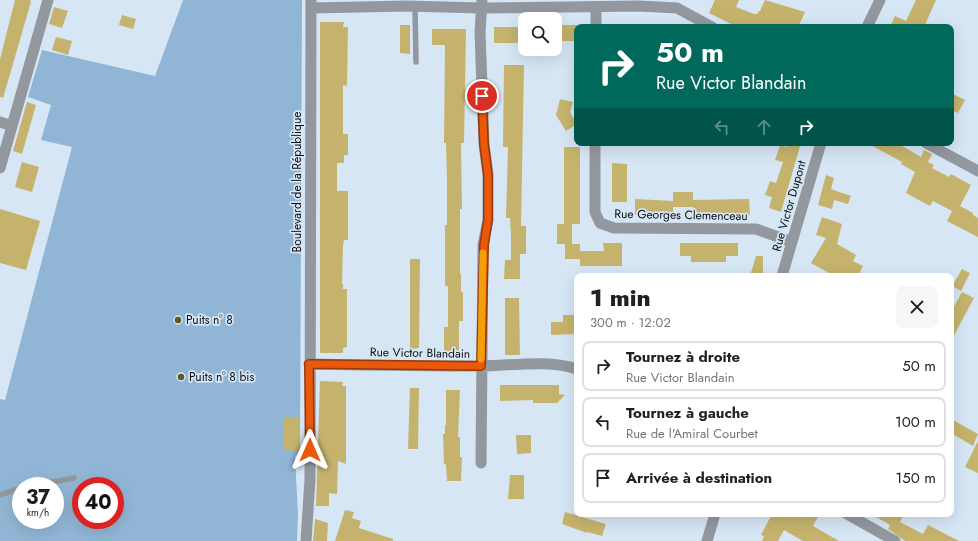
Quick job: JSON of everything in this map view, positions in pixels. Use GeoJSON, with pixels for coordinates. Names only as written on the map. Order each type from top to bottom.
{"type":"FeatureCollection","features":[{"type":"Feature","properties":{"kind":"street"},"geometry":{"type":"LineString","coordinates":[[0,168],[48,0]]}},
{"type":"Feature","properties":{"kind":"street"},"geometry":{"type":"LineString","coordinates":[[868,24],[880,0]]}},
{"type":"Feature","properties":{"kind":"street"},"geometry":{"type":"LineString","coordinates":[[311,4],[481,4],[596,7],[638,3],[677,8],[706,24]]}},
{"type":"Feature","properties":{"kind":"street","name":"Boulevard de la République"},"geometry":{"type":"LineString","coordinates":[[306,541],[310,478],[309,364],[311,4]]}},
{"type":"Feature","properties":{"kind":"street"},"geometry":{"type":"LineString","coordinates":[[481,4],[480,32],[484,144],[488,175],[488,220],[484,245],[481,366],[481,463]]}},
{"type":"Feature","properties":{"kind":"street"},"geometry":{"type":"LineString","coordinates":[[596,7],[596,24]]}},
{"type":"Feature","properties":{"kind":"street"},"geometry":{"type":"LineString","coordinates":[[0,122],[12,126]]}},
{"type":"Feature","properties":{"kind":"street","name":"Rue Georges Clemenceau"},"geometry":{"type":"LineString","coordinates":[[595,146],[594,212],[600,224],[614,228],[756,229],[792,242]]}},
{"type":"Feature","properties":{"kind":"street","name":"Rue Victor Dupont"},"geometry":{"type":"LineString","coordinates":[[783,273],[820,146]]}},
{"type":"Feature","properties":{"kind":"street"},"geometry":{"type":"LineString","coordinates":[[932,146],[978,171]]}},
{"type":"Feature","properties":{"kind":"street","name":"Rue Victor Blandain"},"geometry":{"type":"LineString","coordinates":[[309,364],[481,366],[550,364],[574,368]]}},
{"type":"Feature","properties":{"kind":"street"},"geometry":{"type":"LineString","coordinates":[[707,541],[713,517]]}},
{"type":"Feature","properties":{"kind":"street"},"geometry":{"type":"LineString","coordinates":[[852,517],[895,541]]}},
{"type":"Feature","properties":{"kind":"lane"},"geometry":{"type":"LineString","coordinates":[[410,4],[416,62]]}},
{"type":"Feature","properties":{"kind":"lane"},"geometry":{"type":"LineString","coordinates":[[0,495],[12,491]]}},
{"type":"Feature","properties":{"kind":"shaded area"},"geometry":{"type":"Polygon","coordinates":[[[183,0],[302,0],[300,452],[295,456],[298,515],[297,541],[0,541],[0,399],[5,400],[72,147],[41,140],[51,105],[28,97],[42,50],[155,76],[183,0]]]}},
{"type":"Feature","properties":{"kind":"building"},"geometry":{"type":"Polygon","coordinates":[[[15,0],[30,0],[31,2],[3,98],[0,97],[0,59],[15,0]]]}},
{"type":"Feature","properties":{"kind":"building"},"geometry":{"type":"Polygon","coordinates":[[[715,0],[739,0],[736,7],[754,14],[757,14],[760,11],[765,0],[805,12],[799,24],[731,24],[709,13],[715,0]]]}},
{"type":"Feature","properties":{"kind":"building"},"geometry":{"type":"Polygon","coordinates":[[[916,0],[936,0],[925,24],[891,24],[895,16],[906,21],[916,0]]]}},
{"type":"Feature","properties":{"kind":"building"},"geometry":{"type":"Polygon","coordinates":[[[54,7],[68,11],[62,28],[49,24],[54,7]]]}},
{"type":"Feature","properties":{"kind":"building"},"geometry":{"type":"Polygon","coordinates":[[[122,15],[136,19],[133,29],[119,25],[122,15]]]}},
{"type":"Feature","properties":{"kind":"building"},"geometry":{"type":"Polygon","coordinates":[[[320,22],[344,22],[343,27],[348,27],[347,86],[343,85],[343,134],[348,134],[348,155],[344,155],[344,163],[337,163],[337,191],[348,191],[348,240],[344,240],[343,245],[342,284],[343,289],[347,289],[347,347],[343,348],[343,353],[320,353],[320,22]]]}},
{"type":"Feature","properties":{"kind":"building"},"geometry":{"type":"Polygon","coordinates":[[[400,25],[410,25],[410,54],[400,53],[400,25]]]}},
{"type":"Feature","properties":{"kind":"building"},"geometry":{"type":"Polygon","coordinates":[[[562,25],[574,25],[574,41],[562,41],[562,25]]]}},
{"type":"Feature","properties":{"kind":"building"},"geometry":{"type":"Polygon","coordinates":[[[494,27],[518,27],[518,43],[494,43],[494,27]]]}},
{"type":"Feature","properties":{"kind":"building"},"geometry":{"type":"Polygon","coordinates":[[[432,29],[466,29],[464,143],[461,143],[462,209],[460,209],[460,274],[461,292],[463,292],[463,321],[459,321],[459,355],[444,355],[444,327],[448,327],[448,286],[445,286],[447,179],[446,143],[444,143],[445,45],[432,45],[432,29]]]}},
{"type":"Feature","properties":{"kind":"building"},"geometry":{"type":"Polygon","coordinates":[[[56,37],[72,41],[68,55],[52,50],[56,37]]]}},
{"type":"Feature","properties":{"kind":"building"},"geometry":{"type":"Polygon","coordinates":[[[504,65],[524,65],[521,226],[526,226],[526,254],[520,254],[520,279],[504,279],[505,260],[511,260],[511,235],[510,218],[506,218],[508,147],[503,147],[504,65]]]}},
{"type":"Feature","properties":{"kind":"building"},"geometry":{"type":"Polygon","coordinates":[[[954,94],[965,100],[958,113],[954,111],[954,94]]]}},
{"type":"Feature","properties":{"kind":"building"},"geometry":{"type":"Polygon","coordinates":[[[560,99],[573,102],[570,112],[574,119],[574,126],[566,131],[556,115],[560,99]]]}},
{"type":"Feature","properties":{"kind":"building"},"geometry":{"type":"Polygon","coordinates":[[[27,102],[36,105],[22,154],[13,151],[27,102]]]}},
{"type":"Feature","properties":{"kind":"building"},"geometry":{"type":"Polygon","coordinates":[[[780,146],[800,146],[781,212],[769,208],[772,197],[765,195],[770,181],[776,183],[783,162],[775,160],[780,146]]]}},
{"type":"Feature","properties":{"kind":"building"},"geometry":{"type":"Polygon","coordinates":[[[873,146],[902,146],[921,157],[924,150],[932,154],[928,162],[934,165],[932,168],[949,177],[951,174],[971,185],[960,206],[973,213],[973,215],[978,218],[978,237],[947,221],[952,211],[933,201],[930,206],[906,193],[915,172],[901,164],[902,162],[873,146]]]}},
{"type":"Feature","properties":{"kind":"building"},"geometry":{"type":"Polygon","coordinates":[[[564,147],[580,147],[580,224],[564,224],[564,147]]]}},
{"type":"Feature","properties":{"kind":"building"},"geometry":{"type":"Polygon","coordinates":[[[22,162],[39,167],[32,192],[15,187],[22,162]]]}},
{"type":"Feature","properties":{"kind":"building"},"geometry":{"type":"Polygon","coordinates":[[[612,163],[627,164],[627,202],[612,202],[612,163]]]}},
{"type":"Feature","properties":{"kind":"building"},"geometry":{"type":"Polygon","coordinates":[[[826,175],[834,178],[831,189],[851,196],[848,204],[834,200],[832,209],[818,205],[826,175]]]}},
{"type":"Feature","properties":{"kind":"building"},"geometry":{"type":"Polygon","coordinates":[[[673,192],[693,192],[693,200],[749,199],[750,215],[693,215],[693,207],[673,207],[673,215],[635,215],[635,199],[673,201],[673,192]]]}},
{"type":"Feature","properties":{"kind":"building"},"geometry":{"type":"Polygon","coordinates":[[[0,209],[40,221],[26,270],[0,263],[0,209]]]}},
{"type":"Feature","properties":{"kind":"building"},"geometry":{"type":"Polygon","coordinates":[[[822,217],[842,224],[837,244],[856,255],[853,261],[863,266],[860,273],[829,273],[811,263],[826,238],[816,235],[822,217]]]}},
{"type":"Feature","properties":{"kind":"building"},"geometry":{"type":"Polygon","coordinates":[[[557,224],[572,224],[572,244],[580,244],[580,259],[565,259],[565,244],[557,244],[557,224]]]}},
{"type":"Feature","properties":{"kind":"building"},"geometry":{"type":"Polygon","coordinates":[[[603,243],[622,243],[622,266],[580,266],[580,251],[604,251],[603,243]]]}},
{"type":"Feature","properties":{"kind":"building"},"geometry":{"type":"Polygon","coordinates":[[[680,243],[738,243],[738,256],[726,256],[726,262],[691,262],[691,256],[680,256],[680,243]]]}},
{"type":"Feature","properties":{"kind":"building"},"geometry":{"type":"Polygon","coordinates":[[[756,256],[763,256],[763,273],[751,273],[756,256]]]}},
{"type":"Feature","properties":{"kind":"building"},"geometry":{"type":"Polygon","coordinates":[[[410,259],[420,259],[419,348],[410,349],[410,259]]]}},
{"type":"Feature","properties":{"kind":"building"},"geometry":{"type":"Polygon","coordinates":[[[962,269],[970,273],[961,291],[954,287],[954,283],[962,269]]]}},
{"type":"Feature","properties":{"kind":"building"},"geometry":{"type":"Polygon","coordinates":[[[962,292],[974,298],[954,335],[954,307],[962,292]]]}},
{"type":"Feature","properties":{"kind":"building"},"geometry":{"type":"Polygon","coordinates":[[[505,298],[519,298],[520,355],[505,355],[505,298]]]}},
{"type":"Feature","properties":{"kind":"building"},"geometry":{"type":"Polygon","coordinates":[[[563,315],[574,315],[574,334],[551,335],[551,322],[563,322],[563,315]]]}},
{"type":"Feature","properties":{"kind":"building"},"geometry":{"type":"Polygon","coordinates":[[[320,381],[343,382],[342,386],[346,386],[346,464],[338,461],[337,494],[329,493],[329,506],[316,506],[320,381]]]}},
{"type":"Feature","properties":{"kind":"building"},"geometry":{"type":"Polygon","coordinates":[[[500,385],[559,385],[559,394],[565,395],[557,403],[533,403],[533,400],[500,401],[500,385]]]}},
{"type":"Feature","properties":{"kind":"building"},"geometry":{"type":"Polygon","coordinates":[[[410,388],[419,388],[418,449],[408,449],[410,388]]]}},
{"type":"Feature","properties":{"kind":"building"},"geometry":{"type":"Polygon","coordinates":[[[446,390],[460,390],[458,437],[460,437],[460,457],[462,457],[461,481],[447,481],[446,464],[444,464],[443,434],[445,434],[446,425],[446,390]]]}},
{"type":"Feature","properties":{"kind":"building"},"geometry":{"type":"Polygon","coordinates":[[[284,418],[300,418],[299,451],[283,450],[284,418]]]}},
{"type":"Feature","properties":{"kind":"building"},"geometry":{"type":"Polygon","coordinates":[[[954,421],[978,434],[973,446],[954,435],[954,421]]]}},
{"type":"Feature","properties":{"kind":"building"},"geometry":{"type":"Polygon","coordinates":[[[516,435],[531,435],[531,453],[517,454],[516,435]]]}},
{"type":"Feature","properties":{"kind":"building"},"geometry":{"type":"Polygon","coordinates":[[[978,441],[978,473],[965,467],[978,441]]]}},
{"type":"Feature","properties":{"kind":"building"},"geometry":{"type":"Polygon","coordinates":[[[510,475],[524,475],[524,499],[508,499],[510,475]]]}},
{"type":"Feature","properties":{"kind":"building"},"geometry":{"type":"Polygon","coordinates":[[[345,510],[354,512],[352,518],[361,521],[359,528],[393,539],[393,541],[335,541],[345,510]]]}},
{"type":"Feature","properties":{"kind":"building"},"geometry":{"type":"Polygon","coordinates":[[[565,512],[574,515],[574,517],[582,517],[606,524],[602,536],[587,533],[562,524],[565,512]]]}},
{"type":"Feature","properties":{"kind":"building"},"geometry":{"type":"Polygon","coordinates":[[[770,517],[818,517],[813,526],[839,541],[803,541],[784,530],[778,541],[762,541],[764,536],[761,535],[770,517]]]}},
{"type":"Feature","properties":{"kind":"building"},"geometry":{"type":"Polygon","coordinates":[[[876,517],[902,517],[900,522],[923,534],[928,525],[959,541],[905,541],[888,529],[890,525],[876,517]]]}},
{"type":"Feature","properties":{"kind":"building"},"geometry":{"type":"Polygon","coordinates":[[[315,519],[328,523],[327,541],[313,541],[315,519]]]}},
{"type":"Feature","properties":{"kind":"slow traffic"},"geometry":{"type":"LineString","coordinates":[[481,359],[483,253]]}},
{"type":"Feature","properties":{"kind":"place","name":"Puits n° 8"},"geometry":{"type":"Point","coordinates":[178,320]}},
{"type":"Feature","properties":{"kind":"place","name":"Puits n° 8 bis"},"geometry":{"type":"Point","coordinates":[181,377]}},
{"type":"Feature","properties":{"kind":"route"},"geometry":{"type":"LineString","coordinates":[[310,450],[309,364],[481,366],[484,245],[488,220],[488,175],[484,144],[482,96]]}}]}
